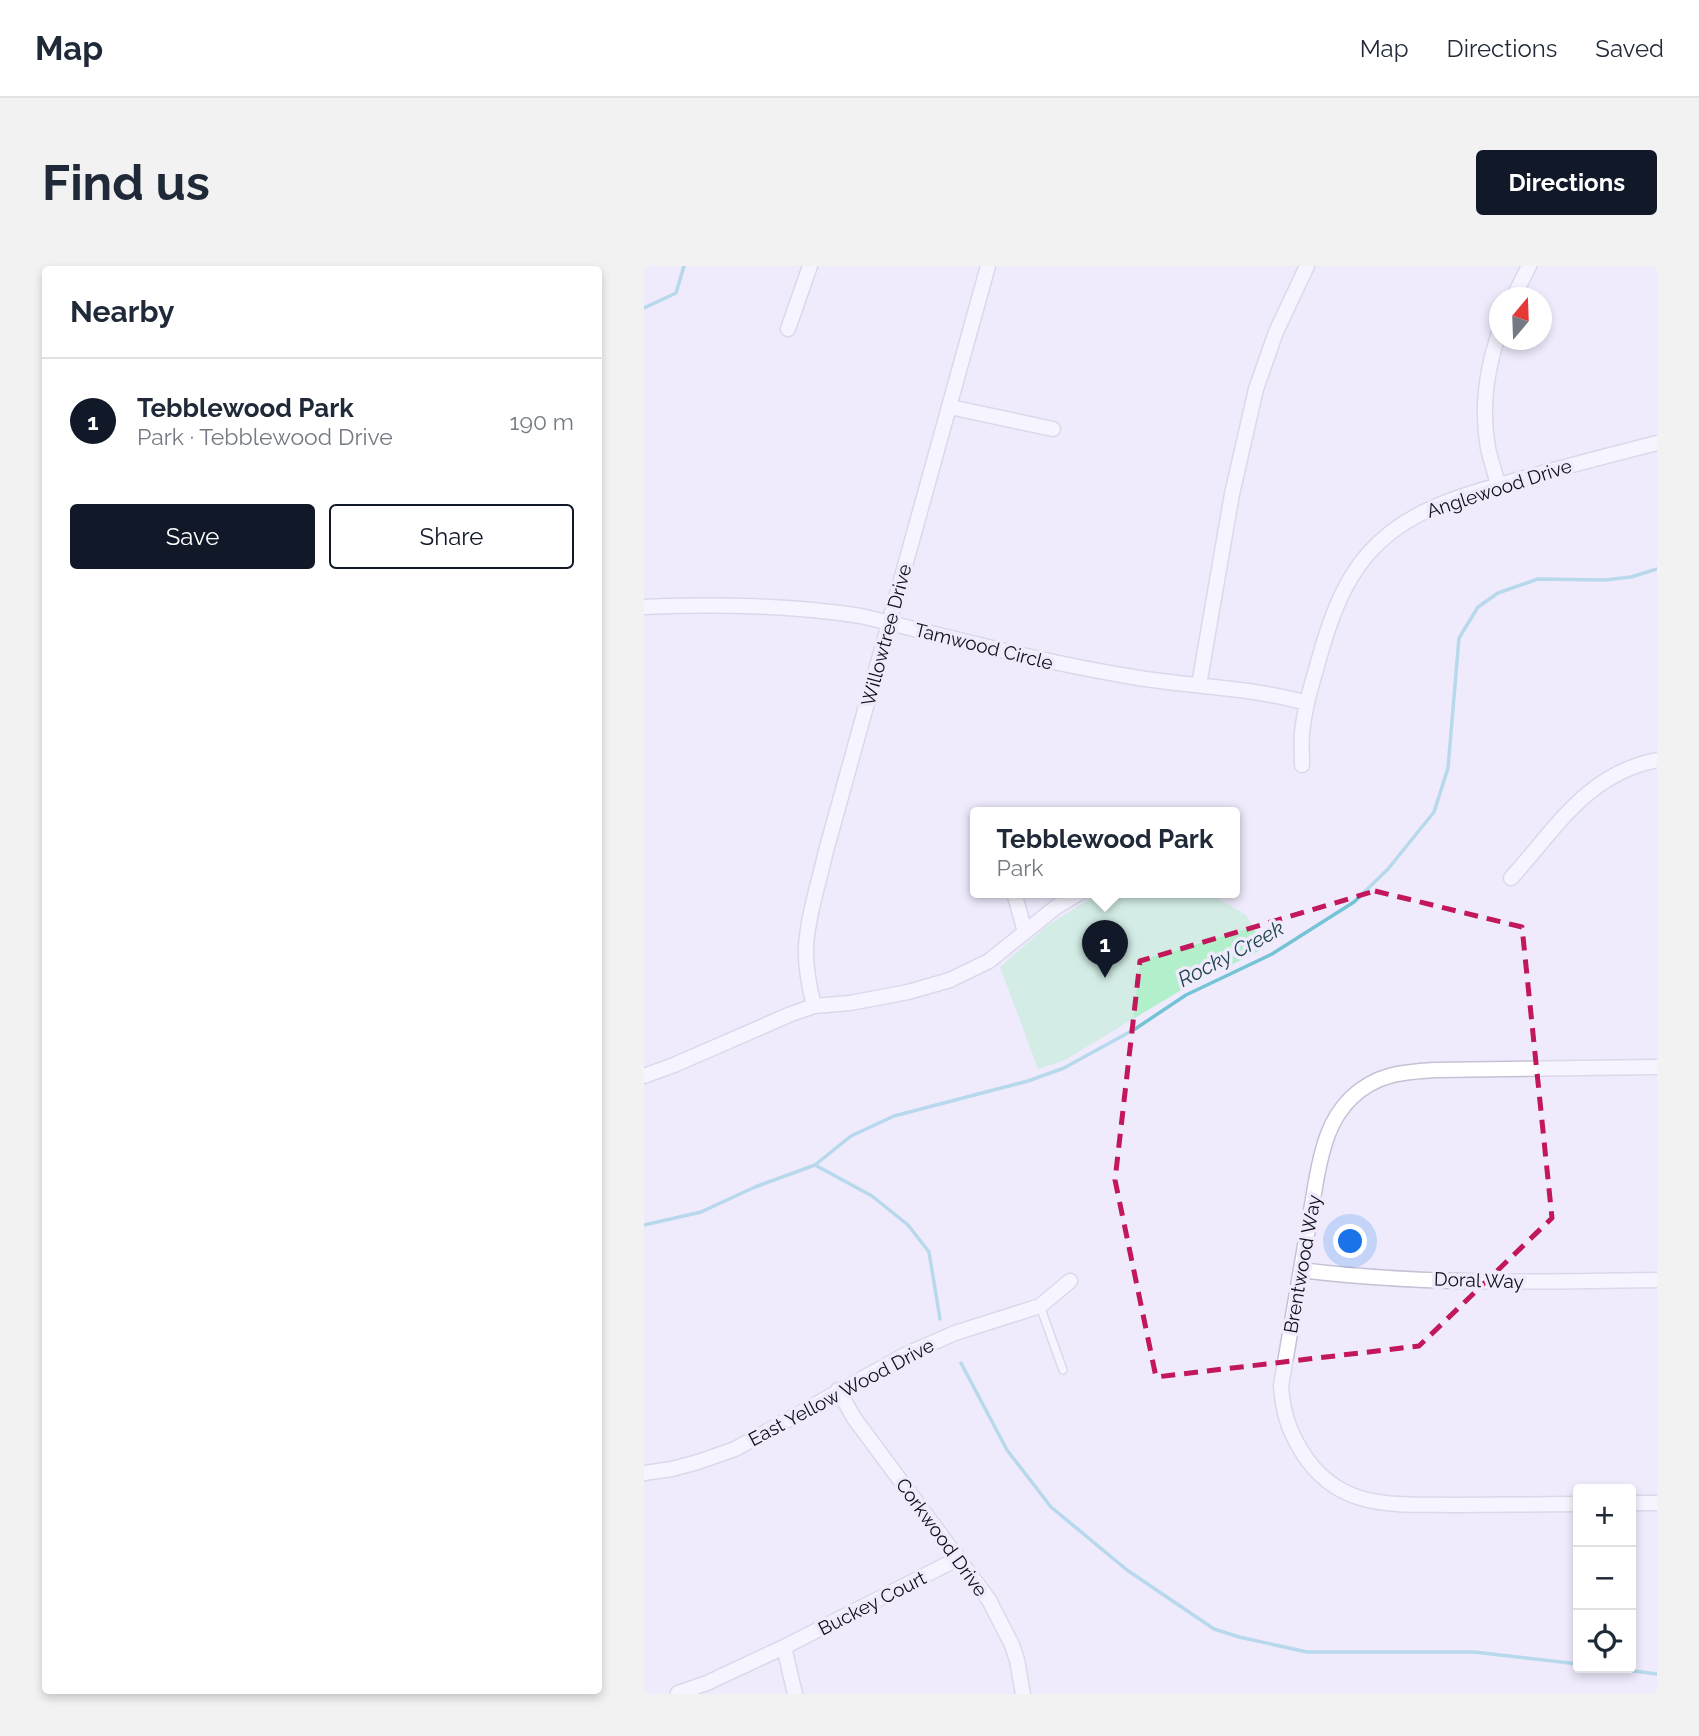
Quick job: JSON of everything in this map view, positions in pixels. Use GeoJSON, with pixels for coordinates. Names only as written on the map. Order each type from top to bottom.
{"type":"FeatureCollection","features":[{"type":"Feature","properties":{"kind":"street"},"geometry":{"type":"LineString","coordinates":[[788,329],[810,266]]}},
{"type":"Feature","properties":{"kind":"street","name":"Willowtree Drive"},"geometry":{"type":"LineString","coordinates":[[814,1006],[807,977],[808,926],[826,851],[988,266]]}},
{"type":"Feature","properties":{"kind":"street"},"geometry":{"type":"LineString","coordinates":[[1199,685],[1232,494],[1253,401],[1276,332],[1307,266]]}},
{"type":"Feature","properties":{"kind":"street"},"geometry":{"type":"LineString","coordinates":[[1518,287],[1529,266]]}},
{"type":"Feature","properties":{"kind":"street"},"geometry":{"type":"LineString","coordinates":[[1494,350],[1487,382],[1486,419],[1489,450],[1498,485]]}},
{"type":"Feature","properties":{"kind":"street"},"geometry":{"type":"LineString","coordinates":[[950,407],[1053,429]]}},
{"type":"Feature","properties":{"kind":"street","name":"Anglewood Drive"},"geometry":{"type":"LineString","coordinates":[[1302,765],[1302,733],[1307,703],[1332,616],[1340,597],[1367,554],[1400,525],[1421,512],[1466,494],[1657,443]]}},
{"type":"Feature","properties":{"kind":"street","name":"Tamwood Circle"},"geometry":{"type":"LineString","coordinates":[[644,607],[708,604],[783,607],[849,614],[1057,664],[1136,678],[1281,696],[1307,703]]}},
{"type":"Feature","properties":{"kind":"street"},"geometry":{"type":"LineString","coordinates":[[1511,878],[1578,801],[1596,786],[1626,768],[1657,760]]}},
{"type":"Feature","properties":{"kind":"street"},"geometry":{"type":"LineString","coordinates":[[1016,898],[1026,932]]}},
{"type":"Feature","properties":{"kind":"street"},"geometry":{"type":"LineString","coordinates":[[644,1076],[814,1006],[850,1003],[908,992],[950,980],[989,961],[1071,898]]}},
{"type":"Feature","properties":{"kind":"street","name":"Brentwood Way"},"geometry":{"type":"LineString","coordinates":[[1573,1504],[1392,1504],[1346,1494],[1323,1479],[1311,1466],[1288,1427],[1281,1386],[1317,1182],[1329,1132],[1337,1115],[1348,1101],[1369,1084],[1387,1076],[1401,1072],[1435,1070],[1657,1067]]}},
{"type":"Feature","properties":{"kind":"street","name":"Doral Way"},"geometry":{"type":"LineString","coordinates":[[1301,1270],[1336,1274],[1534,1282],[1657,1280]]}},
{"type":"Feature","properties":{"kind":"street","name":"East Yellow Wood Drive"},"geometry":{"type":"LineString","coordinates":[[644,1473],[672,1469],[735,1449],[907,1353],[955,1333],[1040,1306],[1070,1281]]}},
{"type":"Feature","properties":{"kind":"street","name":"Corkwood Drive"},"geometry":{"type":"LineString","coordinates":[[838,1390],[854,1418],[989,1600],[1003,1625],[1017,1660],[1023,1694]]}},
{"type":"Feature","properties":{"kind":"street"},"geometry":{"type":"LineString","coordinates":[[1636,1503],[1657,1503]]}},
{"type":"Feature","properties":{"kind":"street","name":"Buckey Court"},"geometry":{"type":"LineString","coordinates":[[678,1693],[707,1683],[784,1647],[959,1558]]}},
{"type":"Feature","properties":{"kind":"street"},"geometry":{"type":"LineString","coordinates":[[784,1647],[794,1694]]}},
{"type":"Feature","properties":{"kind":"lane"},"geometry":{"type":"LineString","coordinates":[[1040,1306],[1063,1370]]}},
{"type":"Feature","properties":{"kind":"highlighted area"},"geometry":{"type":"Polygon","coordinates":[[[1375,891],[1522,927],[1552,1218],[1419,1346],[1156,1377],[1115,1180],[1140,961],[1375,891]]]}},
{"type":"Feature","properties":{"kind":"green space"},"geometry":{"type":"Polygon","coordinates":[[[1091,898],[1217,898],[1246,915],[1265,948],[1183,989],[1065,1060],[1038,1069],[1000,967],[1048,925],[1091,898]]]}},
{"type":"Feature","properties":{"kind":"waterway"},"geometry":{"type":"LineString","coordinates":[[644,308],[676,293],[684,266]]}},
{"type":"Feature","properties":{"kind":"waterway","name":"Rocky Creek"},"geometry":{"type":"LineString","coordinates":[[644,1225],[701,1212],[755,1187],[815,1165],[851,1136],[894,1116],[1028,1081],[1064,1068],[1135,1029],[1186,995],[1272,954],[1354,902],[1388,869],[1434,812],[1448,768],[1459,638],[1478,607],[1498,593],[1538,579],[1605,580],[1631,577],[1657,569]]}},
{"type":"Feature","properties":{"kind":"waterway"},"geometry":{"type":"LineString","coordinates":[[815,1165],[872,1196],[908,1225],[929,1252],[940,1319]]}},
{"type":"Feature","properties":{"kind":"waterway"},"geometry":{"type":"LineString","coordinates":[[961,1363],[1007,1450],[1051,1507],[1127,1570],[1214,1629],[1307,1652],[1474,1652],[1573,1663]]}},
{"type":"Feature","properties":{"kind":"waterway"},"geometry":{"type":"LineString","coordinates":[[1636,1671],[1657,1674]]}},
{"type":"Feature","properties":{"kind":"place","name":"Tebblewood Park"},"geometry":{"type":"Point","coordinates":[1105,978]}}]}
